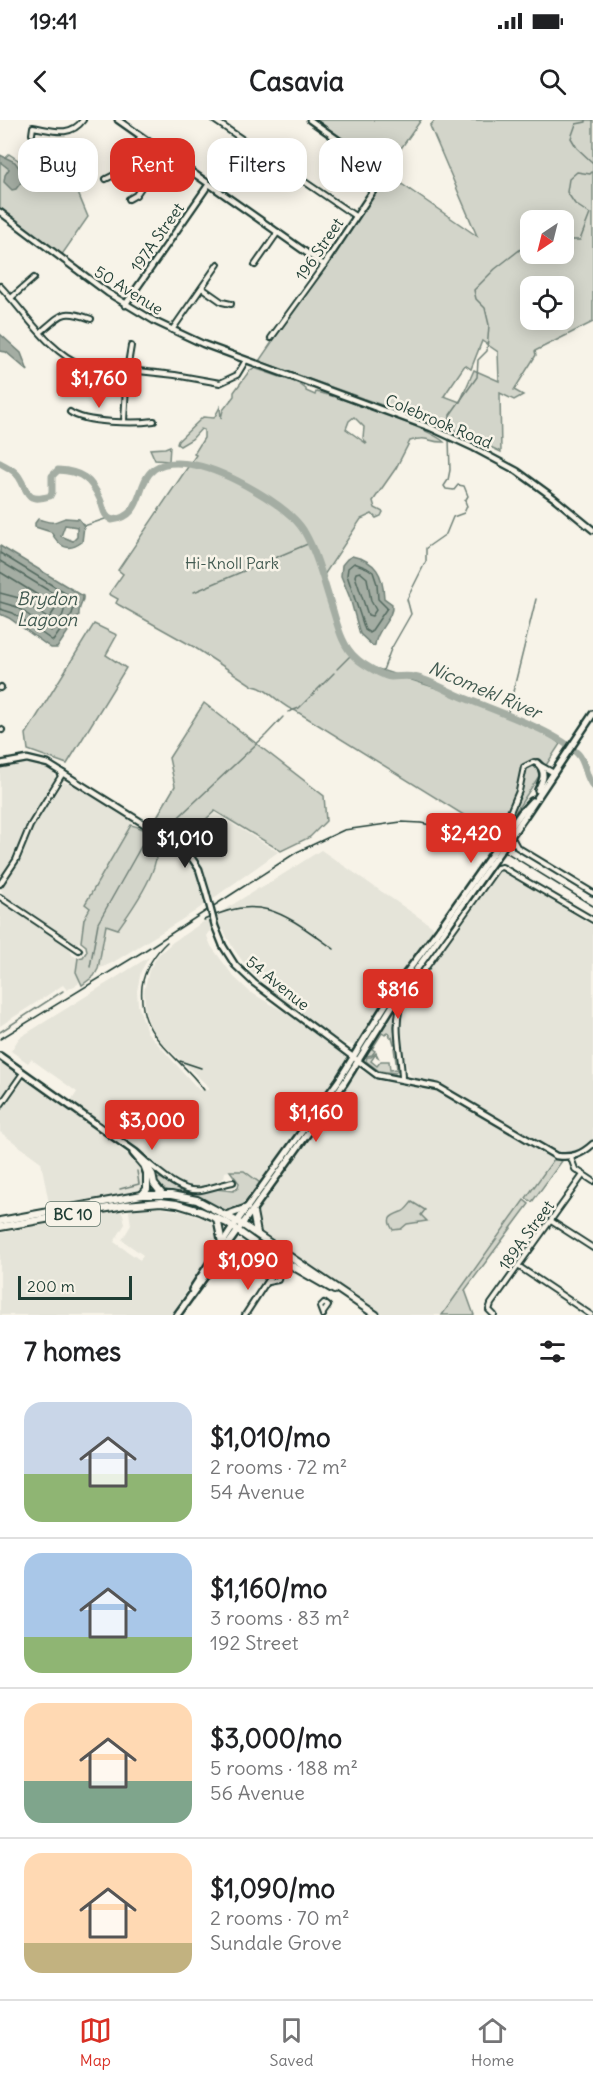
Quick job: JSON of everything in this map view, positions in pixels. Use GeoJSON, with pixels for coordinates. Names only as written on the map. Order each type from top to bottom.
{"type":"FeatureCollection","features":[{"type":"Feature","properties":{"kind":"highway"},"geometry":{"type":"LineString","coordinates":[[149,1174],[162,1194]]}},
{"type":"Feature","properties":{"kind":"highway"},"geometry":{"type":"LineString","coordinates":[[142,1195],[147,1189],[149,1174]]}},
{"type":"Feature","properties":{"kind":"highway","name":"BC 10"},"geometry":{"type":"LineString","coordinates":[[0,1221],[142,1195],[162,1194],[197,1200],[226,1215],[287,1263],[324,1286],[343,1294]]}},
{"type":"Feature","properties":{"kind":"highway","name":"BC 10"},"geometry":{"type":"LineString","coordinates":[[0,1227],[109,1208],[161,1202],[189,1207],[257,1234],[376,1315]]}},
{"type":"Feature","properties":{"kind":"highway"},"geometry":{"type":"LineString","coordinates":[[226,1215],[250,1210],[257,1234]]}},
{"type":"Feature","properties":{"kind":"highway"},"geometry":{"type":"LineString","coordinates":[[217,1218],[222,1243]]}},
{"type":"Feature","properties":{"kind":"main road"},"geometry":{"type":"LineString","coordinates":[[523,814],[543,789],[593,714]]}},
{"type":"Feature","properties":{"kind":"main road"},"geometry":{"type":"LineString","coordinates":[[180,1314],[238,1226],[391,1009],[442,929],[523,814],[542,782],[544,774],[537,763]]}},
{"type":"Feature","properties":{"kind":"main road"},"geometry":{"type":"LineString","coordinates":[[530,803],[543,789]]}},
{"type":"Feature","properties":{"kind":"main road"},"geometry":{"type":"LineString","coordinates":[[356,1059],[401,980],[442,929]]}},
{"type":"Feature","properties":{"kind":"main road"},"geometry":{"type":"LineString","coordinates":[[391,1009],[401,986],[401,980]]}},
{"type":"Feature","properties":{"kind":"main road"},"geometry":{"type":"LineString","coordinates":[[0,1056],[135,1152],[145,1161],[149,1174]]}},
{"type":"Feature","properties":{"kind":"main road"},"geometry":{"type":"LineString","coordinates":[[130,1150],[149,1174]]}},
{"type":"Feature","properties":{"kind":"main road"},"geometry":{"type":"LineString","coordinates":[[180,1314],[222,1243],[238,1226]]}},
{"type":"Feature","properties":{"kind":"street"},"geometry":{"type":"LineString","coordinates":[[32,134],[33,127],[68,132],[75,129],[83,120]]}},
{"type":"Feature","properties":{"kind":"street"},"geometry":{"type":"LineString","coordinates":[[118,120],[144,138]]}},
{"type":"Feature","properties":{"kind":"street"},"geometry":{"type":"LineString","coordinates":[[213,120],[356,216]]}},
{"type":"Feature","properties":{"kind":"street","name":"196 Street"},"geometry":{"type":"LineString","coordinates":[[271,338],[324,265],[385,172],[310,120]]}},
{"type":"Feature","properties":{"kind":"street"},"geometry":{"type":"LineString","coordinates":[[106,179],[114,175],[141,136]]}},
{"type":"Feature","properties":{"kind":"street","name":"197A Street"},"geometry":{"type":"LineString","coordinates":[[125,305],[207,187]]}},
{"type":"Feature","properties":{"kind":"street"},"geometry":{"type":"LineString","coordinates":[[129,199],[138,192]]}},
{"type":"Feature","properties":{"kind":"street"},"geometry":{"type":"LineString","coordinates":[[220,192],[324,265]]}},
{"type":"Feature","properties":{"kind":"street","name":"50 Avenue"},"geometry":{"type":"LineString","coordinates":[[0,212],[125,305],[203,344],[258,365]]}},
{"type":"Feature","properties":{"kind":"street"},"geometry":{"type":"LineString","coordinates":[[255,265],[278,232]]}},
{"type":"Feature","properties":{"kind":"street"},"geometry":{"type":"LineString","coordinates":[[172,330],[218,264]]}},
{"type":"Feature","properties":{"kind":"street"},"geometry":{"type":"LineString","coordinates":[[11,298],[34,278]]}},
{"type":"Feature","properties":{"kind":"street"},"geometry":{"type":"LineString","coordinates":[[0,286],[61,353],[79,364],[95,368],[175,373],[220,383],[237,375],[246,360]]}},
{"type":"Feature","properties":{"kind":"street"},"geometry":{"type":"LineString","coordinates":[[202,288],[222,302],[231,304]]}},
{"type":"Feature","properties":{"kind":"street"},"geometry":{"type":"LineString","coordinates":[[41,332],[67,312],[91,319]]}},
{"type":"Feature","properties":{"kind":"street"},"geometry":{"type":"LineString","coordinates":[[124,421],[131,346]]}},
{"type":"Feature","properties":{"kind":"street","name":"Colebrook Road"},"geometry":{"type":"LineString","coordinates":[[258,365],[443,433],[503,463],[530,480],[593,530]]}},
{"type":"Feature","properties":{"kind":"street"},"geometry":{"type":"LineString","coordinates":[[70,412],[84,419],[154,421]]}},
{"type":"Feature","properties":{"kind":"street","name":"54 Avenue"},"geometry":{"type":"LineString","coordinates":[[0,764],[27,759],[48,764],[181,847],[199,869],[215,926],[223,946],[235,965],[254,983],[377,1075],[438,1087],[551,1154],[571,1158]]}},
{"type":"Feature","properties":{"kind":"street"},"geometry":{"type":"LineString","coordinates":[[554,773],[537,763],[529,763],[522,771],[519,792],[507,820],[512,838],[517,846],[593,893]]}},
{"type":"Feature","properties":{"kind":"street"},"geometry":{"type":"LineString","coordinates":[[0,884],[16,860],[30,826],[63,773]]}},
{"type":"Feature","properties":{"kind":"street"},"geometry":{"type":"LineString","coordinates":[[402,1080],[396,1025],[402,1001],[498,868],[502,867],[593,920]]}},
{"type":"Feature","properties":{"kind":"street"},"geometry":{"type":"LineString","coordinates":[[0,897],[79,950]]}},
{"type":"Feature","properties":{"kind":"street"},"geometry":{"type":"LineString","coordinates":[[0,1106],[23,1073]]}},
{"type":"Feature","properties":{"kind":"street"},"geometry":{"type":"LineString","coordinates":[[593,1144],[571,1158],[575,1169],[593,1181]]}},
{"type":"Feature","properties":{"kind":"street"},"geometry":{"type":"LineString","coordinates":[[145,1161],[182,1187],[194,1191],[233,1182]]}},
{"type":"Feature","properties":{"kind":"street"},"geometry":{"type":"LineString","coordinates":[[149,1174],[165,1176]]}},
{"type":"Feature","properties":{"kind":"street","name":"189A Street"},"geometry":{"type":"LineString","coordinates":[[494,1315],[489,1310],[490,1305],[584,1175]]}},
{"type":"Feature","properties":{"kind":"street"},"geometry":{"type":"LineString","coordinates":[[551,1221],[593,1248]]}},
{"type":"Feature","properties":{"kind":"street"},"geometry":{"type":"LineString","coordinates":[[518,1266],[591,1315]]}},
{"type":"Feature","properties":{"kind":"street"},"geometry":{"type":"LineString","coordinates":[[245,1315],[268,1282]]}},
{"type":"Feature","properties":{"kind":"shaded area"},"geometry":{"type":"Polygon","coordinates":[[[24,763],[36,764],[52,770],[55,779],[27,827],[16,853],[0,878],[0,768],[24,763]]]}},
{"type":"Feature","properties":{"kind":"shaded area"},"geometry":{"type":"Polygon","coordinates":[[[63,782],[75,784],[133,821],[85,904],[90,908],[84,919],[81,942],[75,943],[4,896],[1,889],[21,859],[33,828],[63,782]]]}},
{"type":"Feature","properties":{"kind":"shaded area"},"geometry":{"type":"Polygon","coordinates":[[[215,813],[278,852],[194,912],[112,963],[98,969],[106,925],[118,929],[150,875],[163,843],[175,851],[215,813]]]}},
{"type":"Feature","properties":{"kind":"shaded area"},"geometry":{"type":"Polygon","coordinates":[[[321,850],[436,929],[356,1046],[341,1042],[289,1006],[246,966],[224,931],[219,928],[216,915],[321,850]]]}},
{"type":"Feature","properties":{"kind":"shaded area"},"geometry":{"type":"Polygon","coordinates":[[[499,870],[505,871],[593,926],[593,1140],[576,1152],[566,1154],[551,1151],[451,1089],[415,1079],[411,1076],[403,1057],[399,1029],[403,1007],[423,975],[499,870]]]}},
{"type":"Feature","properties":{"kind":"shaded area"},"geometry":{"type":"Polygon","coordinates":[[[0,900],[70,948],[72,955],[78,958],[76,972],[80,979],[78,984],[67,990],[63,985],[0,1026],[0,900]]]}},
{"type":"Feature","properties":{"kind":"shaded area"},"geometry":{"type":"Polygon","coordinates":[[[209,918],[212,928],[207,936],[211,946],[234,977],[250,992],[293,1017],[343,1053],[347,1060],[330,1088],[260,1183],[244,1172],[230,1171],[225,1172],[224,1178],[216,1182],[196,1188],[186,1186],[174,1179],[70,1103],[77,1092],[31,1059],[28,1063],[11,1051],[19,1038],[149,957],[141,971],[137,991],[138,1005],[147,1032],[199,1090],[209,1090],[209,1087],[159,1040],[150,1026],[145,1011],[144,991],[149,970],[158,955],[209,918]]]}},
{"type":"Feature","properties":{"kind":"shaded area"},"geometry":{"type":"Polygon","coordinates":[[[0,1060],[14,1070],[17,1076],[0,1102],[0,1060]]]}},
{"type":"Feature","properties":{"kind":"shaded area"},"geometry":{"type":"Polygon","coordinates":[[[360,1070],[385,1082],[434,1090],[449,1095],[554,1159],[442,1315],[384,1315],[258,1229],[256,1213],[260,1206],[353,1075],[360,1070]]]}},
{"type":"Feature","properties":{"kind":"shaded area"},"geometry":{"type":"Polygon","coordinates":[[[25,1081],[31,1082],[130,1156],[144,1173],[144,1189],[50,1209],[41,1162],[0,1132],[0,1113],[25,1081]]]}},
{"type":"Feature","properties":{"kind":"shaded area"},"geometry":{"type":"Polygon","coordinates":[[[154,1207],[181,1211],[205,1219],[216,1226],[219,1235],[216,1246],[171,1315],[0,1315],[0,1233],[120,1210],[125,1224],[114,1242],[140,1260],[143,1255],[122,1240],[131,1225],[129,1211],[133,1208],[154,1207]]]}},
{"type":"Feature","properties":{"kind":"green space"},"geometry":{"type":"Polygon","coordinates":[[[314,120],[421,120],[403,146],[403,138],[339,138],[314,120]]]}},
{"type":"Feature","properties":{"kind":"green space"},"geometry":{"type":"Polygon","coordinates":[[[435,120],[593,120],[593,322],[535,351],[536,355],[514,390],[523,395],[514,400],[500,393],[501,452],[429,418],[414,416],[259,361],[375,192],[403,192],[403,185],[477,236],[430,126],[435,120]],[[482,341],[471,369],[465,365],[444,396],[460,402],[474,370],[499,381],[498,352],[482,341]]]}},
{"type":"Feature","properties":{"kind":"green space"},"geometry":{"type":"Polygon","coordinates":[[[9,154],[18,160],[18,192],[78,192],[88,217],[61,256],[0,208],[0,162],[9,154]]]}},
{"type":"Feature","properties":{"kind":"green space","name":"Hi-Knoll Park"},"geometry":{"type":"Polygon","coordinates":[[[254,368],[298,383],[306,391],[315,395],[316,392],[362,406],[421,429],[444,442],[425,439],[410,441],[396,468],[373,501],[375,508],[383,512],[381,516],[376,518],[372,514],[361,519],[322,578],[345,641],[362,661],[372,667],[467,698],[545,732],[560,744],[499,837],[285,706],[265,690],[253,686],[194,647],[119,605],[116,603],[118,599],[109,594],[123,574],[118,570],[196,455],[194,454],[204,438],[204,430],[201,429],[192,439],[180,446],[177,444],[178,441],[203,417],[214,418],[220,407],[221,418],[223,410],[250,370],[254,368]],[[354,417],[349,421],[346,429],[367,444],[363,438],[364,427],[354,417]]]}},
{"type":"Feature","properties":{"kind":"green space"},"geometry":{"type":"Polygon","coordinates":[[[170,446],[169,461],[155,460],[150,449],[170,446]]]}},
{"type":"Feature","properties":{"kind":"green space"},"geometry":{"type":"Polygon","coordinates":[[[94,624],[117,635],[106,655],[126,668],[67,764],[28,750],[26,734],[94,624]]]}},
{"type":"Feature","properties":{"kind":"green space"},"geometry":{"type":"Polygon","coordinates":[[[204,703],[324,796],[326,821],[310,837],[281,851],[215,811],[181,842],[152,825],[175,786],[169,758],[204,703]]]}},
{"type":"Feature","properties":{"kind":"green space"},"geometry":{"type":"Polygon","coordinates":[[[131,825],[147,832],[155,843],[156,856],[152,872],[145,888],[118,929],[106,925],[98,969],[94,976],[82,985],[76,972],[78,958],[83,957],[87,951],[86,946],[81,942],[84,919],[90,908],[85,904],[131,825]]]}},
{"type":"Feature","properties":{"kind":"green space"},"geometry":{"type":"Polygon","coordinates":[[[399,1001],[394,1026],[396,1043],[394,1044],[392,1037],[389,1037],[390,1034],[382,1033],[372,1049],[375,1051],[372,1055],[366,1056],[399,1001]]]}},
{"type":"Feature","properties":{"kind":"green space"},"geometry":{"type":"Polygon","coordinates":[[[394,1048],[397,1048],[400,1068],[395,1073],[379,1071],[366,1061],[367,1057],[376,1053],[378,1057],[375,1055],[371,1061],[377,1066],[381,1061],[389,1061],[390,1070],[397,1069],[394,1048]]]}},
{"type":"Feature","properties":{"kind":"green space"},"geometry":{"type":"Polygon","coordinates":[[[554,1159],[562,1161],[532,1202],[526,1198],[554,1159]]]}},
{"type":"Feature","properties":{"kind":"green space"},"geometry":{"type":"Polygon","coordinates":[[[230,1171],[244,1171],[260,1183],[246,1203],[234,1210],[217,1207],[190,1194],[165,1190],[156,1181],[159,1178],[162,1179],[191,1193],[216,1189],[233,1191],[238,1188],[239,1183],[230,1171]]]}},
{"type":"Feature","properties":{"kind":"green space"},"geometry":{"type":"Polygon","coordinates":[[[524,1200],[529,1204],[465,1290],[474,1315],[442,1315],[524,1200]]]}},
{"type":"Feature","properties":{"kind":"green space"},"geometry":{"type":"Polygon","coordinates":[[[412,1202],[425,1210],[421,1215],[427,1221],[407,1224],[401,1229],[393,1230],[389,1223],[390,1218],[412,1202]]]}},
{"type":"Feature","properties":{"kind":"water"},"geometry":{"type":"Polygon","coordinates":[[[0,155],[15,162],[18,166],[16,189],[12,190],[4,182],[9,169],[0,162],[0,155]]]}},
{"type":"Feature","properties":{"kind":"water"},"geometry":{"type":"Polygon","coordinates":[[[0,334],[21,353],[28,371],[6,352],[0,351],[0,334]]]}},
{"type":"Feature","properties":{"kind":"water"},"geometry":{"type":"Polygon","coordinates":[[[65,518],[79,519],[84,526],[82,542],[72,547],[60,544],[51,532],[35,527],[38,519],[52,522],[65,518]],[[65,525],[61,536],[73,541],[77,537],[77,527],[65,525]]]}},
{"type":"Feature","properties":{"kind":"water","name":"Brydon Lagoon"},"geometry":{"type":"Polygon","coordinates":[[[0,546],[83,596],[79,615],[57,648],[51,648],[0,614],[0,546]]]}},
{"type":"Feature","properties":{"kind":"water"},"geometry":{"type":"Polygon","coordinates":[[[352,556],[367,561],[377,570],[382,582],[384,598],[392,604],[390,614],[373,646],[360,634],[341,576],[342,565],[352,556]]]}},
{"type":"Feature","properties":{"kind":"waterway"},"geometry":{"type":"LineString","coordinates":[[586,120],[586,122],[576,124],[571,138],[577,148],[593,163]]}},
{"type":"Feature","properties":{"kind":"waterway"},"geometry":{"type":"LineString","coordinates":[[574,240],[580,240],[590,214],[575,204],[567,192],[569,179],[577,172],[590,174],[593,171]]}},
{"type":"Feature","properties":{"kind":"waterway"},"geometry":{"type":"LineString","coordinates":[[449,434],[450,415],[477,377],[478,360],[487,351],[489,325],[485,308],[476,299],[474,290],[495,269],[520,250]]}},
{"type":"Feature","properties":{"kind":"waterway"},"geometry":{"type":"LineString","coordinates":[[382,673],[391,649],[411,614],[407,599],[426,561],[426,548],[446,534],[453,517],[464,513],[467,506],[465,501],[468,496],[464,486],[458,485],[454,490],[446,489],[444,486],[450,470],[449,439]]}},
{"type":"Feature","properties":{"kind":"waterway","name":"Nicomekl River"},"geometry":{"type":"LineString","coordinates":[[0,463],[15,472],[29,495],[36,498],[50,496],[52,476],[58,470],[79,474],[93,486],[105,514],[112,520],[126,516],[134,507],[148,475],[157,467],[172,463],[195,465],[208,469],[256,491],[286,512],[305,533],[316,558],[343,639],[356,658],[383,675],[411,676],[426,680],[554,737],[568,745],[581,757],[593,786]]}},
{"type":"Feature","properties":{"kind":"waterway"},"geometry":{"type":"LineString","coordinates":[[84,526],[108,518]]}},
{"type":"Feature","properties":{"kind":"waterway"},"geometry":{"type":"LineString","coordinates":[[194,592],[310,543]]}},
{"type":"Feature","properties":{"kind":"waterway"},"geometry":{"type":"LineString","coordinates":[[507,716],[536,599]]}},
{"type":"Feature","properties":{"kind":"waterway"},"geometry":{"type":"LineString","coordinates":[[337,669],[352,654]]}},
{"type":"Feature","properties":{"kind":"waterway"},"geometry":{"type":"LineString","coordinates":[[288,712],[299,708],[334,673]]}},
{"type":"Feature","properties":{"kind":"waterway"},"geometry":{"type":"LineString","coordinates":[[166,829],[283,717]]}},
{"type":"Feature","properties":{"kind":"waterway"},"geometry":{"type":"LineString","coordinates":[[90,967],[98,923],[143,843],[150,838]]}},
{"type":"Feature","properties":{"kind":"waterway"},"geometry":{"type":"LineString","coordinates":[[0,1032],[63,991]]}},
{"type":"Feature","properties":{"kind":"waterway"},"geometry":{"type":"LineString","coordinates":[[120,1189],[139,1184],[137,1171]]}},
{"type":"Feature","properties":{"kind":"railway"},"geometry":{"type":"LineString","coordinates":[[0,1039],[144,951],[297,852],[344,830],[401,822],[421,823],[459,831],[496,846],[593,906]]}},
{"type":"Feature","properties":{"kind":"railway"},"geometry":{"type":"LineString","coordinates":[[204,920],[242,908],[273,911],[302,926],[334,949]]}},
{"type":"Feature","properties":{"kind":"railway"},"geometry":{"type":"LineString","coordinates":[[167,942],[158,951],[145,974],[142,1004],[146,1019],[161,1044],[204,1090]]}},
{"type":"Feature","properties":{"kind":"railway"},"geometry":{"type":"LineString","coordinates":[[180,1061],[201,1068]]}}]}
